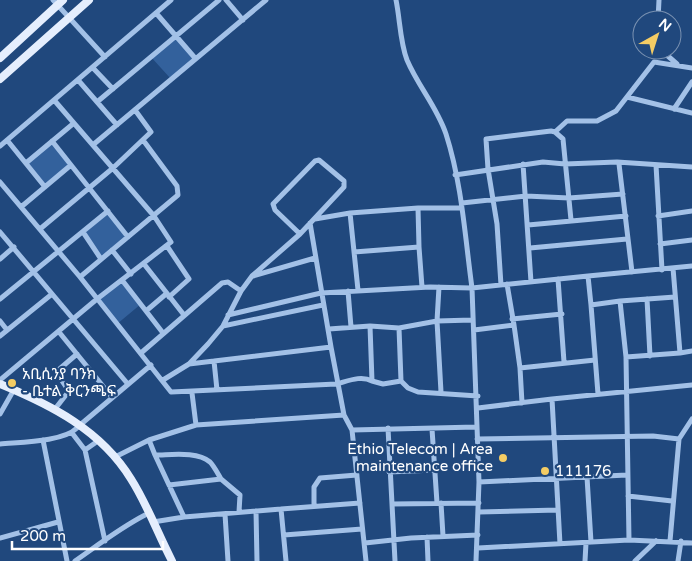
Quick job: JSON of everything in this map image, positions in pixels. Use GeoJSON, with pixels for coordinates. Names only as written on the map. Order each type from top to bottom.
{"type":"FeatureCollection","features":[{"type":"Feature","properties":{"kind":"main road"},"geometry":{"type":"LineString","coordinates":[[0,79],[89,0]]}},
{"type":"Feature","properties":{"kind":"main road"},"geometry":{"type":"LineString","coordinates":[[0,58],[58,2]]}},
{"type":"Feature","properties":{"kind":"main road"},"geometry":{"type":"LineString","coordinates":[[0,386],[55,409],[76,429],[115,457],[133,481],[172,561]]}},
{"type":"Feature","properties":{"kind":"main road"},"geometry":{"type":"LineString","coordinates":[[0,386],[63,418],[95,443],[118,466],[168,561]]}},
{"type":"Feature","properties":{"kind":"street"},"geometry":{"type":"LineString","coordinates":[[0,146],[171,0]]}},
{"type":"Feature","properties":{"kind":"street"},"geometry":{"type":"LineString","coordinates":[[97,102],[219,0]]}},
{"type":"Feature","properties":{"kind":"street"},"geometry":{"type":"LineString","coordinates":[[226,0],[243,20]]}},
{"type":"Feature","properties":{"kind":"street"},"geometry":{"type":"LineString","coordinates":[[94,144],[266,0]]}},
{"type":"Feature","properties":{"kind":"street"},"geometry":{"type":"LineString","coordinates":[[396,0],[407,60],[446,134],[461,206],[472,288],[472,320],[478,396],[476,427],[480,482],[476,561]]}},
{"type":"Feature","properties":{"kind":"street"},"geometry":{"type":"LineString","coordinates":[[58,2],[68,17],[105,57]]}},
{"type":"Feature","properties":{"kind":"street"},"geometry":{"type":"LineString","coordinates":[[156,14],[195,58]]}},
{"type":"Feature","properties":{"kind":"street"},"geometry":{"type":"LineString","coordinates":[[672,60],[678,65]]}},
{"type":"Feature","properties":{"kind":"street"},"geometry":{"type":"LineString","coordinates":[[522,403],[520,368],[514,326],[504,285],[488,169],[486,139],[555,132],[567,121],[597,121],[606,118],[616,111],[654,62],[692,68]]}},
{"type":"Feature","properties":{"kind":"street"},"geometry":{"type":"LineString","coordinates":[[93,68],[113,89]]}},
{"type":"Feature","properties":{"kind":"street"},"geometry":{"type":"LineString","coordinates":[[78,80],[117,125]]}},
{"type":"Feature","properties":{"kind":"street"},"geometry":{"type":"LineString","coordinates":[[674,109],[692,82]]}},
{"type":"Feature","properties":{"kind":"street"},"geometry":{"type":"LineString","coordinates":[[627,98],[692,113]]}},
{"type":"Feature","properties":{"kind":"street"},"geometry":{"type":"LineString","coordinates":[[0,380],[97,299],[167,246],[170,239],[154,216],[94,144],[54,100]]}},
{"type":"Feature","properties":{"kind":"street"},"geometry":{"type":"LineString","coordinates":[[40,229],[113,168],[151,130],[135,110]]}},
{"type":"Feature","properties":{"kind":"street"},"geometry":{"type":"LineString","coordinates":[[26,163],[74,123]]}},
{"type":"Feature","properties":{"kind":"street"},"geometry":{"type":"LineString","coordinates":[[555,132],[563,139],[571,220]]}},
{"type":"Feature","properties":{"kind":"street"},"geometry":{"type":"LineString","coordinates":[[7,140],[45,187]]}},
{"type":"Feature","properties":{"kind":"street"},"geometry":{"type":"LineString","coordinates":[[80,277],[178,195],[179,191],[143,140]]}},
{"type":"Feature","properties":{"kind":"street"},"geometry":{"type":"LineString","coordinates":[[52,141],[128,237]]}},
{"type":"Feature","properties":{"kind":"street"},"geometry":{"type":"LineString","coordinates":[[163,380],[189,364],[222,326],[241,291],[252,276],[300,234],[345,183],[317,160],[273,204],[275,210],[300,234]]}},
{"type":"Feature","properties":{"kind":"street"},"geometry":{"type":"LineString","coordinates":[[454,175],[543,162],[565,164],[617,162],[619,164],[692,167]]}},
{"type":"Feature","properties":{"kind":"street"},"geometry":{"type":"LineString","coordinates":[[523,164],[531,282]]}},
{"type":"Feature","properties":{"kind":"street"},"geometry":{"type":"LineString","coordinates":[[619,164],[632,272]]}},
{"type":"Feature","properties":{"kind":"street"},"geometry":{"type":"LineString","coordinates":[[22,207],[71,165]]}},
{"type":"Feature","properties":{"kind":"street"},"geometry":{"type":"LineString","coordinates":[[656,165],[662,270]]}},
{"type":"Feature","properties":{"kind":"street"},"geometry":{"type":"LineString","coordinates":[[1,185],[22,207],[80,277],[171,392],[336,384],[367,378],[383,384],[401,381]]}},
{"type":"Feature","properties":{"kind":"street"},"geometry":{"type":"LineString","coordinates":[[315,218],[350,213],[461,206],[493,199],[526,196],[569,198],[623,194]]}},
{"type":"Feature","properties":{"kind":"street"},"geometry":{"type":"LineString","coordinates":[[418,208],[422,287]]}},
{"type":"Feature","properties":{"kind":"street"},"geometry":{"type":"LineString","coordinates":[[0,299],[108,211]]}},
{"type":"Feature","properties":{"kind":"street"},"geometry":{"type":"LineString","coordinates":[[658,216],[692,212]]}},
{"type":"Feature","properties":{"kind":"street"},"geometry":{"type":"LineString","coordinates":[[350,213],[358,290]]}},
{"type":"Feature","properties":{"kind":"street"},"geometry":{"type":"LineString","coordinates":[[528,225],[626,216]]}},
{"type":"Feature","properties":{"kind":"street"},"geometry":{"type":"LineString","coordinates":[[310,223],[323,305],[329,329],[336,384],[344,415],[352,430],[366,561]]}},
{"type":"Feature","properties":{"kind":"street"},"geometry":{"type":"LineString","coordinates":[[0,232],[127,383]]}},
{"type":"Feature","properties":{"kind":"street"},"geometry":{"type":"LineString","coordinates":[[83,232],[101,258]]}},
{"type":"Feature","properties":{"kind":"street"},"geometry":{"type":"LineString","coordinates":[[530,248],[627,239]]}},
{"type":"Feature","properties":{"kind":"street"},"geometry":{"type":"LineString","coordinates":[[660,244],[692,240]]}},
{"type":"Feature","properties":{"kind":"street"},"geometry":{"type":"LineString","coordinates":[[146,311],[189,279],[167,246]]}},
{"type":"Feature","properties":{"kind":"street"},"geometry":{"type":"LineString","coordinates":[[354,252],[419,247]]}},
{"type":"Feature","properties":{"kind":"street"},"geometry":{"type":"LineString","coordinates":[[0,259],[14,248]]}},
{"type":"Feature","properties":{"kind":"street"},"geometry":{"type":"LineString","coordinates":[[112,250],[131,274]]}},
{"type":"Feature","properties":{"kind":"street"},"geometry":{"type":"LineString","coordinates":[[252,276],[315,258]]}},
{"type":"Feature","properties":{"kind":"street"},"geometry":{"type":"LineString","coordinates":[[144,264],[184,315]]}},
{"type":"Feature","properties":{"kind":"street"},"geometry":{"type":"LineString","coordinates":[[228,315],[321,292],[422,287],[472,288],[692,266]]}},
{"type":"Feature","properties":{"kind":"street"},"geometry":{"type":"LineString","coordinates":[[673,268],[680,353]]}},
{"type":"Feature","properties":{"kind":"street"},"geometry":{"type":"LineString","coordinates":[[588,276],[598,394]]}},
{"type":"Feature","properties":{"kind":"street"},"geometry":{"type":"LineString","coordinates":[[558,279],[564,362]]}},
{"type":"Feature","properties":{"kind":"street"},"geometry":{"type":"LineString","coordinates":[[122,280],[163,333]]}},
{"type":"Feature","properties":{"kind":"street"},"geometry":{"type":"LineString","coordinates":[[141,353],[222,283],[228,282],[241,291]]}},
{"type":"Feature","properties":{"kind":"street"},"geometry":{"type":"LineString","coordinates":[[439,287],[438,321],[441,392]]}},
{"type":"Feature","properties":{"kind":"street"},"geometry":{"type":"LineString","coordinates":[[348,292],[351,327]]}},
{"type":"Feature","properties":{"kind":"street"},"geometry":{"type":"LineString","coordinates":[[0,336],[52,294]]}},
{"type":"Feature","properties":{"kind":"street"},"geometry":{"type":"LineString","coordinates":[[591,304],[675,297]]}},
{"type":"Feature","properties":{"kind":"street"},"geometry":{"type":"LineString","coordinates":[[647,298],[650,356]]}},
{"type":"Feature","properties":{"kind":"street"},"geometry":{"type":"LineString","coordinates":[[620,301],[626,357],[629,540]]}},
{"type":"Feature","properties":{"kind":"street"},"geometry":{"type":"LineString","coordinates":[[222,326],[323,305]]}},
{"type":"Feature","properties":{"kind":"street"},"geometry":{"type":"LineString","coordinates":[[512,319],[562,314]]}},
{"type":"Feature","properties":{"kind":"street"},"geometry":{"type":"LineString","coordinates":[[329,329],[370,326],[399,328],[438,321],[472,320]]}},
{"type":"Feature","properties":{"kind":"street"},"geometry":{"type":"LineString","coordinates":[[0,321],[7,330]]}},
{"type":"Feature","properties":{"kind":"street"},"geometry":{"type":"LineString","coordinates":[[370,326],[372,381]]}},
{"type":"Feature","properties":{"kind":"street"},"geometry":{"type":"LineString","coordinates":[[474,330],[514,326]]}},
{"type":"Feature","properties":{"kind":"street"},"geometry":{"type":"LineString","coordinates":[[399,328],[401,381],[408,388],[418,392],[441,392],[478,396]]}},
{"type":"Feature","properties":{"kind":"street"},"geometry":{"type":"LineString","coordinates":[[59,332],[111,396]]}},
{"type":"Feature","properties":{"kind":"street"},"geometry":{"type":"LineString","coordinates":[[189,364],[331,347]]}},
{"type":"Feature","properties":{"kind":"street"},"geometry":{"type":"LineString","coordinates":[[626,357],[692,351]]}},
{"type":"Feature","properties":{"kind":"street"},"geometry":{"type":"LineString","coordinates":[[55,409],[69,391],[56,372],[77,354]]}},
{"type":"Feature","properties":{"kind":"street"},"geometry":{"type":"LineString","coordinates":[[520,368],[595,360]]}},
{"type":"Feature","properties":{"kind":"street"},"geometry":{"type":"LineString","coordinates":[[214,361],[217,390]]}},
{"type":"Feature","properties":{"kind":"street"},"geometry":{"type":"LineString","coordinates":[[0,444],[43,440],[76,429],[111,396],[150,365]]}},
{"type":"Feature","properties":{"kind":"street"},"geometry":{"type":"LineString","coordinates":[[478,408],[692,385]]}},
{"type":"Feature","properties":{"kind":"street"},"geometry":{"type":"LineString","coordinates":[[192,392],[196,425]]}},
{"type":"Feature","properties":{"kind":"street"},"geometry":{"type":"LineString","coordinates":[[0,414],[12,393]]}},
{"type":"Feature","properties":{"kind":"street"},"geometry":{"type":"LineString","coordinates":[[552,399],[560,544]]}},
{"type":"Feature","properties":{"kind":"street"},"geometry":{"type":"LineString","coordinates":[[115,457],[149,440],[196,425],[344,415]]}},
{"type":"Feature","properties":{"kind":"street"},"geometry":{"type":"LineString","coordinates":[[670,541],[678,439],[690,426],[692,419]]}},
{"type":"Feature","properties":{"kind":"street"},"geometry":{"type":"LineString","coordinates":[[352,430],[476,427]]}},
{"type":"Feature","properties":{"kind":"street"},"geometry":{"type":"LineString","coordinates":[[388,428],[395,561]]}},
{"type":"Feature","properties":{"kind":"street"},"geometry":{"type":"LineString","coordinates":[[76,429],[85,450],[105,541]]}},
{"type":"Feature","properties":{"kind":"street"},"geometry":{"type":"LineString","coordinates":[[432,429],[434,470],[443,536]]}},
{"type":"Feature","properties":{"kind":"street"},"geometry":{"type":"LineString","coordinates":[[478,439],[627,438],[653,436],[678,439]]}},
{"type":"Feature","properties":{"kind":"street"},"geometry":{"type":"LineString","coordinates":[[43,440],[67,561]]}},
{"type":"Feature","properties":{"kind":"street"},"geometry":{"type":"LineString","coordinates":[[149,440],[184,517]]}},
{"type":"Feature","properties":{"kind":"street"},"geometry":{"type":"LineString","coordinates":[[85,450],[95,443]]}},
{"type":"Feature","properties":{"kind":"street"},"geometry":{"type":"LineString","coordinates":[[155,455],[190,455],[211,463],[221,479],[240,494],[239,512]]}},
{"type":"Feature","properties":{"kind":"street"},"geometry":{"type":"LineString","coordinates":[[390,472],[434,470]]}},
{"type":"Feature","properties":{"kind":"street"},"geometry":{"type":"LineString","coordinates":[[314,506],[314,487],[320,478],[357,475]]}},
{"type":"Feature","properties":{"kind":"street"},"geometry":{"type":"LineString","coordinates":[[480,482],[627,475]]}},
{"type":"Feature","properties":{"kind":"street"},"geometry":{"type":"LineString","coordinates":[[585,561],[589,543],[587,477]]}},
{"type":"Feature","properties":{"kind":"street"},"geometry":{"type":"LineString","coordinates":[[169,485],[221,479]]}},
{"type":"Feature","properties":{"kind":"street"},"geometry":{"type":"LineString","coordinates":[[628,496],[672,501]]}},
{"type":"Feature","properties":{"kind":"street"},"geometry":{"type":"LineString","coordinates":[[153,522],[184,517],[360,502]]}},
{"type":"Feature","properties":{"kind":"street"},"geometry":{"type":"LineString","coordinates":[[392,504],[479,503]]}},
{"type":"Feature","properties":{"kind":"street"},"geometry":{"type":"LineString","coordinates":[[281,509],[286,561]]}},
{"type":"Feature","properties":{"kind":"street"},"geometry":{"type":"LineString","coordinates":[[479,512],[558,510]]}},
{"type":"Feature","properties":{"kind":"street"},"geometry":{"type":"LineString","coordinates":[[256,511],[257,561]]}},
{"type":"Feature","properties":{"kind":"street"},"geometry":{"type":"LineString","coordinates":[[225,514],[228,561]]}},
{"type":"Feature","properties":{"kind":"street"},"geometry":{"type":"LineString","coordinates":[[75,561],[119,529],[145,515]]}},
{"type":"Feature","properties":{"kind":"street"},"geometry":{"type":"LineString","coordinates":[[0,538],[58,522]]}},
{"type":"Feature","properties":{"kind":"street"},"geometry":{"type":"LineString","coordinates":[[284,535],[362,529]]}},
{"type":"Feature","properties":{"kind":"street"},"geometry":{"type":"LineString","coordinates":[[365,543],[478,534]]}},
{"type":"Feature","properties":{"kind":"street"},"geometry":{"type":"LineString","coordinates":[[427,537],[428,561]]}},
{"type":"Feature","properties":{"kind":"street"},"geometry":{"type":"LineString","coordinates":[[478,548],[629,540],[692,543]]}},
{"type":"Feature","properties":{"kind":"street"},"geometry":{"type":"LineString","coordinates":[[636,561],[656,541]]}},
{"type":"Feature","properties":{"kind":"street"},"geometry":{"type":"LineString","coordinates":[[678,561],[682,542]]}},
{"type":"Feature","properties":{"kind":"shaded area"},"geometry":{"type":"Polygon","coordinates":[[[176,36],[195,58],[171,79],[151,57],[176,36]]]}},
{"type":"Feature","properties":{"kind":"shaded area"},"geometry":{"type":"Polygon","coordinates":[[[52,141],[71,165],[45,187],[26,163],[52,141]]]}},
{"type":"Feature","properties":{"kind":"shaded area"},"geometry":{"type":"Polygon","coordinates":[[[108,211],[128,237],[101,259],[83,232],[108,211]]]}},
{"type":"Feature","properties":{"kind":"shaded area"},"geometry":{"type":"Polygon","coordinates":[[[122,280],[141,304],[117,324],[97,299],[122,280]]]}},
{"type":"Feature","properties":{"kind":"place","name":"አቢሲንያ ባንክ - ቤተል ቅርንጫፍ"},"geometry":{"type":"Point","coordinates":[12,383]}},
{"type":"Feature","properties":{"kind":"place","name":"Ethio Telecom | Area maintenance office"},"geometry":{"type":"Point","coordinates":[503,458]}},
{"type":"Feature","properties":{"kind":"place","name":"111176"},"geometry":{"type":"Point","coordinates":[545,471]}}]}
